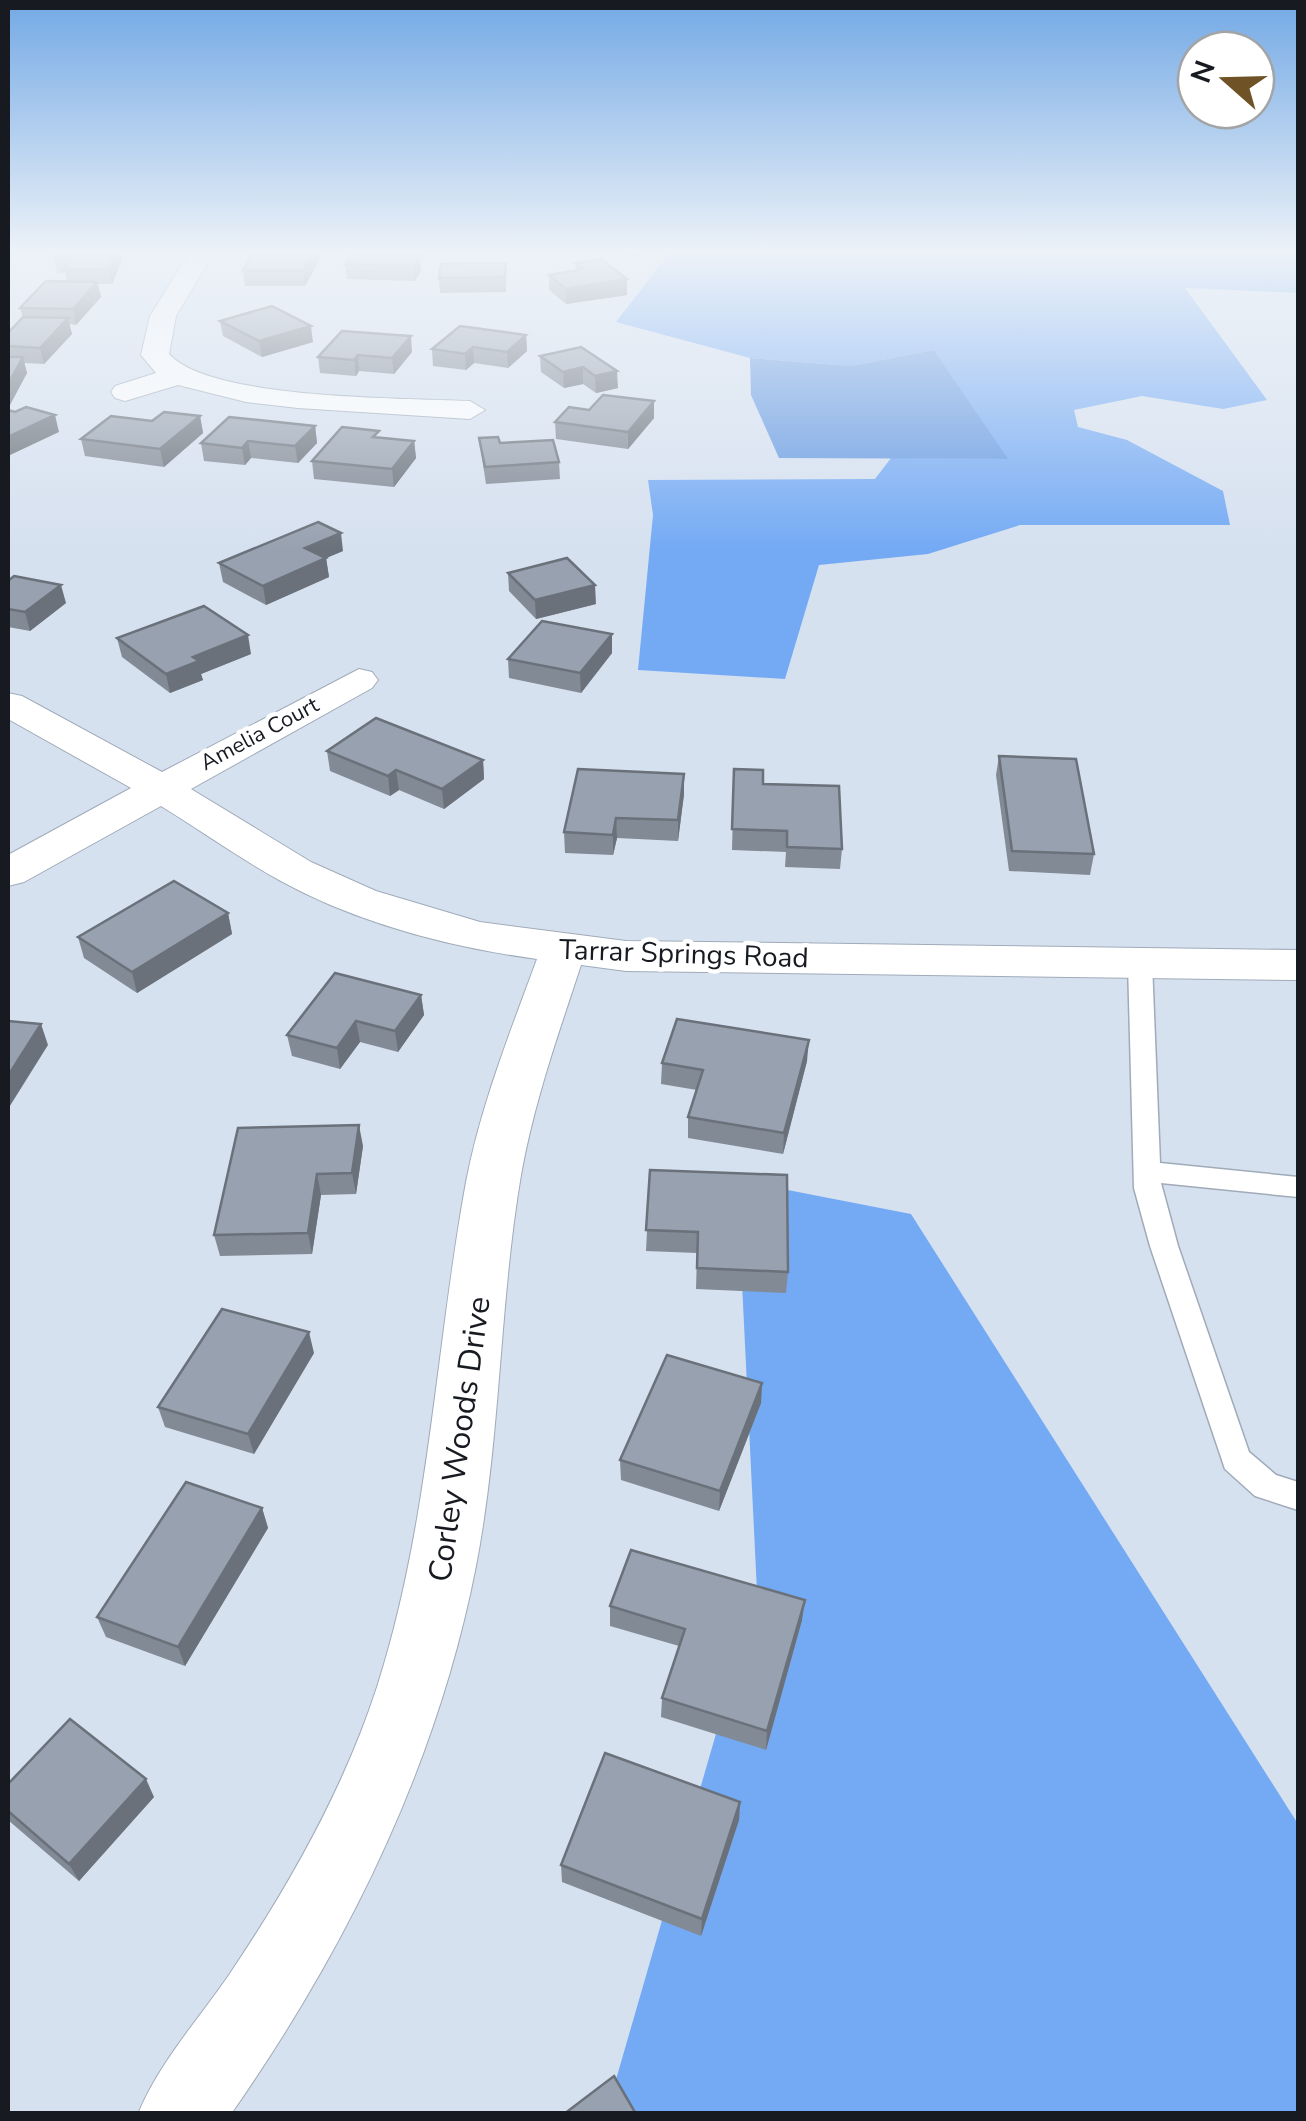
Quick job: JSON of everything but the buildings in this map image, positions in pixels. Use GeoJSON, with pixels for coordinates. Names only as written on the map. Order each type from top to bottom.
{"type":"FeatureCollection","features":[{"type":"Feature","properties":{"kind":"street"},"geometry":{"type":"LineString","coordinates":[[155,351],[161,368],[174,378],[266,396],[470,410]]}},
{"type":"Feature","properties":{"kind":"street"},"geometry":{"type":"LineString","coordinates":[[125,392],[174,378]]}},
{"type":"Feature","properties":{"kind":"street","name":"Amelia Court"},"geometry":{"type":"LineString","coordinates":[[8,873],[158,786],[359,680]]}},
{"type":"Feature","properties":{"kind":"street","name":"Tarrar Springs Road"},"geometry":{"type":"LineString","coordinates":[[8,704],[158,786],[295,871],[360,901],[436,926],[563,950],[626,956],[1298,965]]}},
{"type":"Feature","properties":{"kind":"street","name":"Corley Woods Drive"},"geometry":{"type":"LineString","coordinates":[[180,2114],[230,2046],[323,1898],[388,1756],[430,1627],[455,1510],[493,1188],[508,1113],[563,950]]}},
{"type":"Feature","properties":{"kind":"lane"},"geometry":{"type":"LineString","coordinates":[[1140,963],[1148,1172],[1164,1246],[1236,1460],[1266,1486],[1298,1496]]}},
{"type":"Feature","properties":{"kind":"lane"},"geometry":{"type":"LineString","coordinates":[[1148,1172],[1298,1187]]}},
{"type":"Feature","properties":{"kind":"shaded area"},"geometry":{"type":"Polygon","coordinates":[[[724,351],[929,351],[851,366],[750,358],[724,351]]]}},
{"type":"Feature","properties":{"kind":"shaded area"},"geometry":{"type":"Polygon","coordinates":[[[935,351],[1231,351],[1267,400],[1223,409],[1142,396],[1074,410],[1078,427],[1127,440],[1223,491],[1230,525],[1020,525],[928,554],[819,565],[785,679],[638,670],[653,515],[648,480],[875,479],[891,458],[1007,459],[935,351]]]}},
{"type":"Feature","properties":{"kind":"shaded area"},"geometry":{"type":"Polygon","coordinates":[[[935,351],[1008,459],[779,458],[751,395],[750,358],[851,366],[935,351]]]}},
{"type":"Feature","properties":{"kind":"shaded area"},"geometry":{"type":"Polygon","coordinates":[[[737,1180],[911,1214],[1298,1824],[1298,2113],[606,2114],[757,1592],[737,1180]]]}}]}
